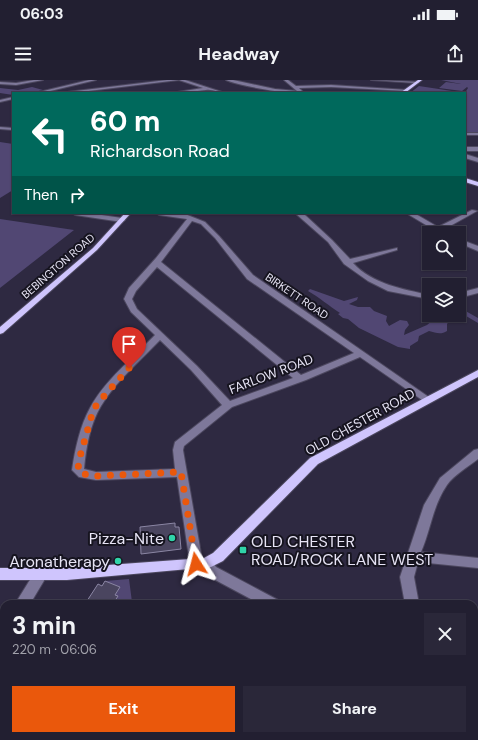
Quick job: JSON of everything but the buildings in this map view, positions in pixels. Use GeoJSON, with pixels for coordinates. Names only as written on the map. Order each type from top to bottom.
{"type":"FeatureCollection","features":[{"type":"Feature","properties":{"kind":"main road"},"geometry":{"type":"LineString","coordinates":[[403,92],[418,81]]}},
{"type":"Feature","properties":{"kind":"main road"},"geometry":{"type":"LineString","coordinates":[[466,180],[478,184]]}},
{"type":"Feature","properties":{"kind":"main road","name":"BEBINGTON ROAD"},"geometry":{"type":"LineString","coordinates":[[0,331],[95,249],[127,214]]}},
{"type":"Feature","properties":{"kind":"main road","name":"OLD CHESTER ROAD"},"geometry":{"type":"LineString","coordinates":[[0,574],[112,572],[201,563],[218,557],[314,461],[478,373]]}},
{"type":"Feature","properties":{"kind":"street"},"geometry":{"type":"LineString","coordinates":[[0,83],[16,84],[41,80]]}},
{"type":"Feature","properties":{"kind":"street"},"geometry":{"type":"LineString","coordinates":[[41,92],[94,80]]}},
{"type":"Feature","properties":{"kind":"street"},"geometry":{"type":"LineString","coordinates":[[70,92],[177,80]]}},
{"type":"Feature","properties":{"kind":"street"},"geometry":{"type":"LineString","coordinates":[[181,80],[221,92]]}},
{"type":"Feature","properties":{"kind":"street"},"geometry":{"type":"LineString","coordinates":[[228,80],[274,90],[301,92]]}},
{"type":"Feature","properties":{"kind":"street"},"geometry":{"type":"LineString","coordinates":[[241,83],[258,80]]}},
{"type":"Feature","properties":{"kind":"street"},"geometry":{"type":"LineString","coordinates":[[286,80],[301,92]]}},
{"type":"Feature","properties":{"kind":"street"},"geometry":{"type":"LineString","coordinates":[[373,80],[418,81]]}},
{"type":"Feature","properties":{"kind":"street"},"geometry":{"type":"LineString","coordinates":[[295,87],[324,86],[406,90]]}},
{"type":"Feature","properties":{"kind":"street"},"geometry":{"type":"LineString","coordinates":[[180,92],[208,88]]}},
{"type":"Feature","properties":{"kind":"street"},"geometry":{"type":"LineString","coordinates":[[1,101],[12,98]]}},
{"type":"Feature","properties":{"kind":"street"},"geometry":{"type":"LineString","coordinates":[[1,101],[6,105]]}},
{"type":"Feature","properties":{"kind":"street"},"geometry":{"type":"LineString","coordinates":[[0,128],[12,129]]}},
{"type":"Feature","properties":{"kind":"street"},"geometry":{"type":"LineString","coordinates":[[466,134],[478,134]]}},
{"type":"Feature","properties":{"kind":"street"},"geometry":{"type":"LineString","coordinates":[[466,149],[478,149]]}},
{"type":"Feature","properties":{"kind":"street"},"geometry":{"type":"LineString","coordinates":[[466,156],[478,160]]}},
{"type":"Feature","properties":{"kind":"street"},"geometry":{"type":"LineString","coordinates":[[449,226],[474,211]]}},
{"type":"Feature","properties":{"kind":"street"},"geometry":{"type":"LineString","coordinates":[[82,214],[122,220]]}},
{"type":"Feature","properties":{"kind":"street","name":"BIRKETT ROAD"},"geometry":{"type":"LineString","coordinates":[[165,214],[191,218],[203,223],[210,228],[250,277],[428,400]]}},
{"type":"Feature","properties":{"kind":"street"},"geometry":{"type":"LineString","coordinates":[[300,214],[330,241],[353,268],[391,289],[422,296]]}},
{"type":"Feature","properties":{"kind":"street"},"geometry":{"type":"LineString","coordinates":[[411,214],[432,226]]}},
{"type":"Feature","properties":{"kind":"street"},"geometry":{"type":"LineString","coordinates":[[191,218],[157,263],[132,290],[128,299],[134,310],[194,368],[228,405]]}},
{"type":"Feature","properties":{"kind":"street"},"geometry":{"type":"LineString","coordinates":[[466,244],[478,249]]}},
{"type":"Feature","properties":{"kind":"street"},"geometry":{"type":"LineString","coordinates":[[347,262],[390,251]]}},
{"type":"Feature","properties":{"kind":"street"},"geometry":{"type":"LineString","coordinates":[[157,263],[300,379]]}},
{"type":"Feature","properties":{"kind":"street"},"geometry":{"type":"LineString","coordinates":[[466,294],[478,290]]}},
{"type":"Feature","properties":{"kind":"street"},"geometry":{"type":"LineString","coordinates":[[160,336],[97,404],[91,416],[79,460],[78,470],[83,474],[96,476],[181,472]]}},
{"type":"Feature","properties":{"kind":"street","name":"FARLOW ROAD"},"geometry":{"type":"LineString","coordinates":[[201,563],[181,472],[178,450],[179,445],[228,405],[300,379],[361,353]]}},
{"type":"Feature","properties":{"kind":"street"},"geometry":{"type":"LineString","coordinates":[[411,600],[407,577],[430,505],[444,480],[478,453]]}},
{"type":"Feature","properties":{"kind":"street"},"geometry":{"type":"LineString","coordinates":[[413,556],[478,563]]}},
{"type":"Feature","properties":{"kind":"street"},"geometry":{"type":"LineString","coordinates":[[201,563],[212,571],[266,600]]}},
{"type":"Feature","properties":{"kind":"street"},"geometry":{"type":"LineString","coordinates":[[25,600],[41,574]]}},
{"type":"Feature","properties":{"kind":"shaded area"},"geometry":{"type":"Polygon","coordinates":[[[441,80],[478,80],[478,132],[466,133],[466,92],[468,88],[467,87],[462,91],[439,88],[446,82],[461,84],[441,80]]]}},
{"type":"Feature","properties":{"kind":"shaded area"},"geometry":{"type":"Polygon","coordinates":[[[419,86],[458,92],[411,92],[419,86]]]}},
{"type":"Feature","properties":{"kind":"shaded area"},"geometry":{"type":"Polygon","coordinates":[[[32,87],[43,90],[34,92],[12,92],[12,95],[0,93],[0,88],[18,90],[32,87]]]}},
{"type":"Feature","properties":{"kind":"shaded area"},"geometry":{"type":"Polygon","coordinates":[[[0,142],[12,144],[12,191],[0,198],[0,142]]]}},
{"type":"Feature","properties":{"kind":"shaded area"},"geometry":{"type":"Polygon","coordinates":[[[0,219],[74,230],[0,288],[0,219]]]}},
{"type":"Feature","properties":{"kind":"shaded area"},"geometry":{"type":"Polygon","coordinates":[[[310,289],[344,301],[358,297],[357,300],[349,304],[358,307],[370,307],[374,311],[387,316],[386,321],[389,326],[400,320],[407,321],[409,325],[405,330],[404,335],[431,322],[449,322],[447,324],[447,331],[438,333],[429,331],[419,336],[418,341],[410,346],[410,349],[398,347],[359,328],[348,319],[343,318],[338,314],[340,313],[308,291],[310,289]]]}},
{"type":"Feature","properties":{"kind":"shaded area"},"geometry":{"type":"Polygon","coordinates":[[[466,311],[478,318],[478,323],[466,316],[466,311]]]}},
{"type":"Feature","properties":{"kind":"shaded area"},"geometry":{"type":"Polygon","coordinates":[[[129,579],[132,600],[114,600],[120,587],[105,581],[129,579]]]}},
{"type":"Feature","properties":{"kind":"place","name":"Pizza-Nite"},"geometry":{"type":"Point","coordinates":[172,538]}},
{"type":"Feature","properties":{"kind":"place","name":"OLD CHESTER ROAD/ROCK LANE WEST"},"geometry":{"type":"Point","coordinates":[243,550]}},
{"type":"Feature","properties":{"kind":"place","name":"Aronatherapy"},"geometry":{"type":"Point","coordinates":[118,561]}},
{"type":"Feature","properties":{"kind":"route"},"geometry":{"type":"LineString","coordinates":[[129,368],[97,404],[93,411],[79,460],[78,470],[80,473],[88,476],[181,472],[196,564]]}}]}
